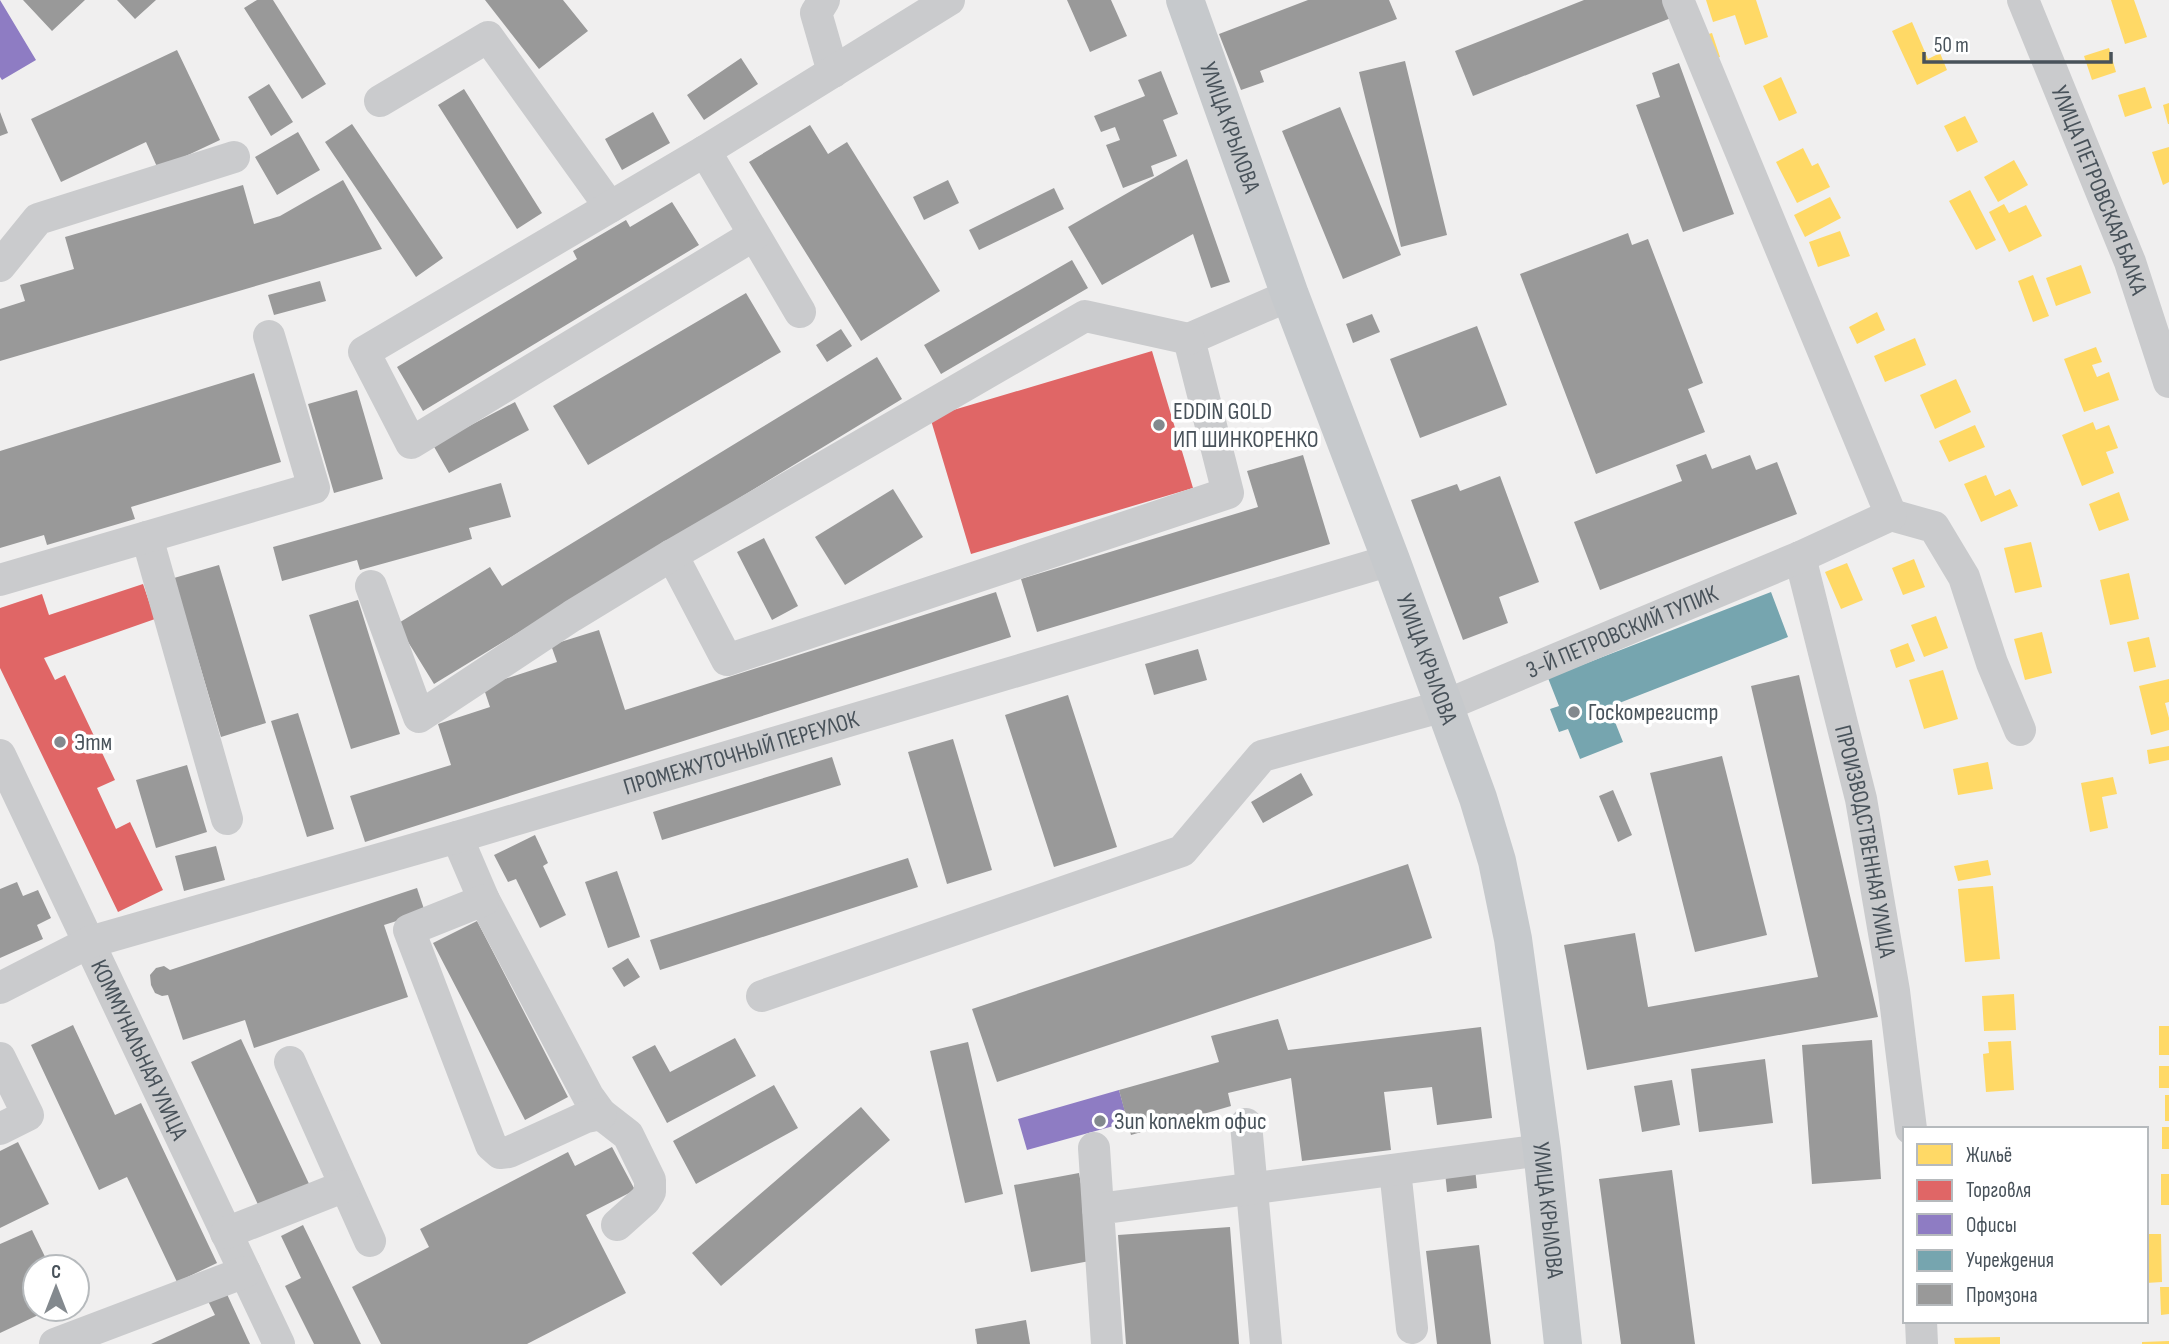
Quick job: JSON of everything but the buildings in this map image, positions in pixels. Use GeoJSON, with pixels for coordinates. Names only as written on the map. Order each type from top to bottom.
{"type":"FeatureCollection","features":[{"type":"Feature","properties":{"kind":"main road","name":"УЛИЦА КРЫЛОВА"},"geometry":{"type":"LineString","coordinates":[[1185,0],[1290,295],[1391,559],[1478,798],[1497,861],[1513,939],[1542,1150],[1563,1344]]}},
{"type":"Feature","properties":{"kind":"street"},"geometry":{"type":"LineString","coordinates":[[824,0],[816,13],[833,72]]}},
{"type":"Feature","properties":{"kind":"street"},"geometry":{"type":"LineString","coordinates":[[754,234],[411,443],[364,352],[705,151],[949,0]]}},
{"type":"Feature","properties":{"kind":"street"},"geometry":{"type":"LineString","coordinates":[[1678,0],[1891,514],[1934,527],[1964,577],[1992,663],[2020,730]]}},
{"type":"Feature","properties":{"kind":"street","name":"УЛИЦА ПЕТРОВСКАЯ БАЛКА"},"geometry":{"type":"LineString","coordinates":[[2023,0],[2130,262],[2169,382]]}},
{"type":"Feature","properties":{"kind":"street"},"geometry":{"type":"LineString","coordinates":[[380,101],[488,37],[610,207]]}},
{"type":"Feature","properties":{"kind":"street"},"geometry":{"type":"LineString","coordinates":[[705,151],[800,312]]}},
{"type":"Feature","properties":{"kind":"street"},"geometry":{"type":"LineString","coordinates":[[0,266],[38,219],[234,158]]}},
{"type":"Feature","properties":{"kind":"street"},"geometry":{"type":"LineString","coordinates":[[371,586],[419,717],[572,616],[672,555],[1086,316],[1189,339],[1290,295]]}},
{"type":"Feature","properties":{"kind":"street"},"geometry":{"type":"LineString","coordinates":[[0,580],[314,488],[269,336]]}},
{"type":"Feature","properties":{"kind":"street"},"geometry":{"type":"LineString","coordinates":[[672,555],[727,660],[1228,493],[1189,339]]}},
{"type":"Feature","properties":{"kind":"street","name":"3-Й ПЕТРОВСКИЙ ТУПИК"},"geometry":{"type":"LineString","coordinates":[[762,996],[1182,851],[1262,756],[1444,706],[1800,557],[1891,514]]}},
{"type":"Feature","properties":{"kind":"street"},"geometry":{"type":"LineString","coordinates":[[148,537],[227,819]]}},
{"type":"Feature","properties":{"kind":"street","name":"ПРОИЗВОДСТВЕННАЯ УЛИЦА"},"geometry":{"type":"LineString","coordinates":[[1800,557],[1861,799],[1894,991],[1911,1127]]}},
{"type":"Feature","properties":{"kind":"street","name":"ПРОМЕЖУТОЧНЫЙ ПЕРЕУЛОК"},"geometry":{"type":"LineString","coordinates":[[0,988],[90,942],[457,837],[1391,559]]}},
{"type":"Feature","properties":{"kind":"street","name":"КОММУНАЛЬНАЯ УЛИЦА"},"geometry":{"type":"LineString","coordinates":[[0,755],[279,1344]]}},
{"type":"Feature","properties":{"kind":"street"},"geometry":{"type":"LineString","coordinates":[[457,837],[484,900],[588,1096],[601,1114],[628,1135],[650,1180],[650,1192],[645,1200],[617,1225]]}},
{"type":"Feature","properties":{"kind":"street"},"geometry":{"type":"LineString","coordinates":[[484,900],[409,930],[491,1145],[500,1153],[509,1152],[586,1117],[601,1114]]}},
{"type":"Feature","properties":{"kind":"street"},"geometry":{"type":"LineString","coordinates":[[0,1058],[28,1115],[0,1129]]}},
{"type":"Feature","properties":{"kind":"street"},"geometry":{"type":"LineString","coordinates":[[290,1062],[370,1241]]}},
{"type":"Feature","properties":{"kind":"street"},"geometry":{"type":"LineString","coordinates":[[1246,1124],[1266,1344]]}},
{"type":"Feature","properties":{"kind":"street"},"geometry":{"type":"LineString","coordinates":[[1094,1148],[1107,1344]]}},
{"type":"Feature","properties":{"kind":"street"},"geometry":{"type":"LineString","coordinates":[[1098,1209],[1542,1150]]}},
{"type":"Feature","properties":{"kind":"street"},"geometry":{"type":"LineString","coordinates":[[1395,1170],[1412,1328]]}},
{"type":"Feature","properties":{"kind":"street"},"geometry":{"type":"LineString","coordinates":[[226,1233],[345,1186]]}},
{"type":"Feature","properties":{"kind":"street"},"geometry":{"type":"LineString","coordinates":[[55,1344],[245,1272]]}},
{"type":"Feature","properties":{"kind":"street"},"geometry":{"type":"LineString","coordinates":[[1921,1323],[1922,1344]]}},
{"type":"Feature","properties":{"kind":"place","name":"EDDIN GOLD ИП ШИНКОРЕНКО"},"geometry":{"type":"Point","coordinates":[1159,425]}},
{"type":"Feature","properties":{"kind":"place","name":"Госкомрегистр"},"geometry":{"type":"Point","coordinates":[1574,712]}},
{"type":"Feature","properties":{"kind":"place","name":"Этм"},"geometry":{"type":"Point","coordinates":[60,742]}},
{"type":"Feature","properties":{"kind":"place","name":"Зип коплект офис"},"geometry":{"type":"Point","coordinates":[1100,1121]}}]}
